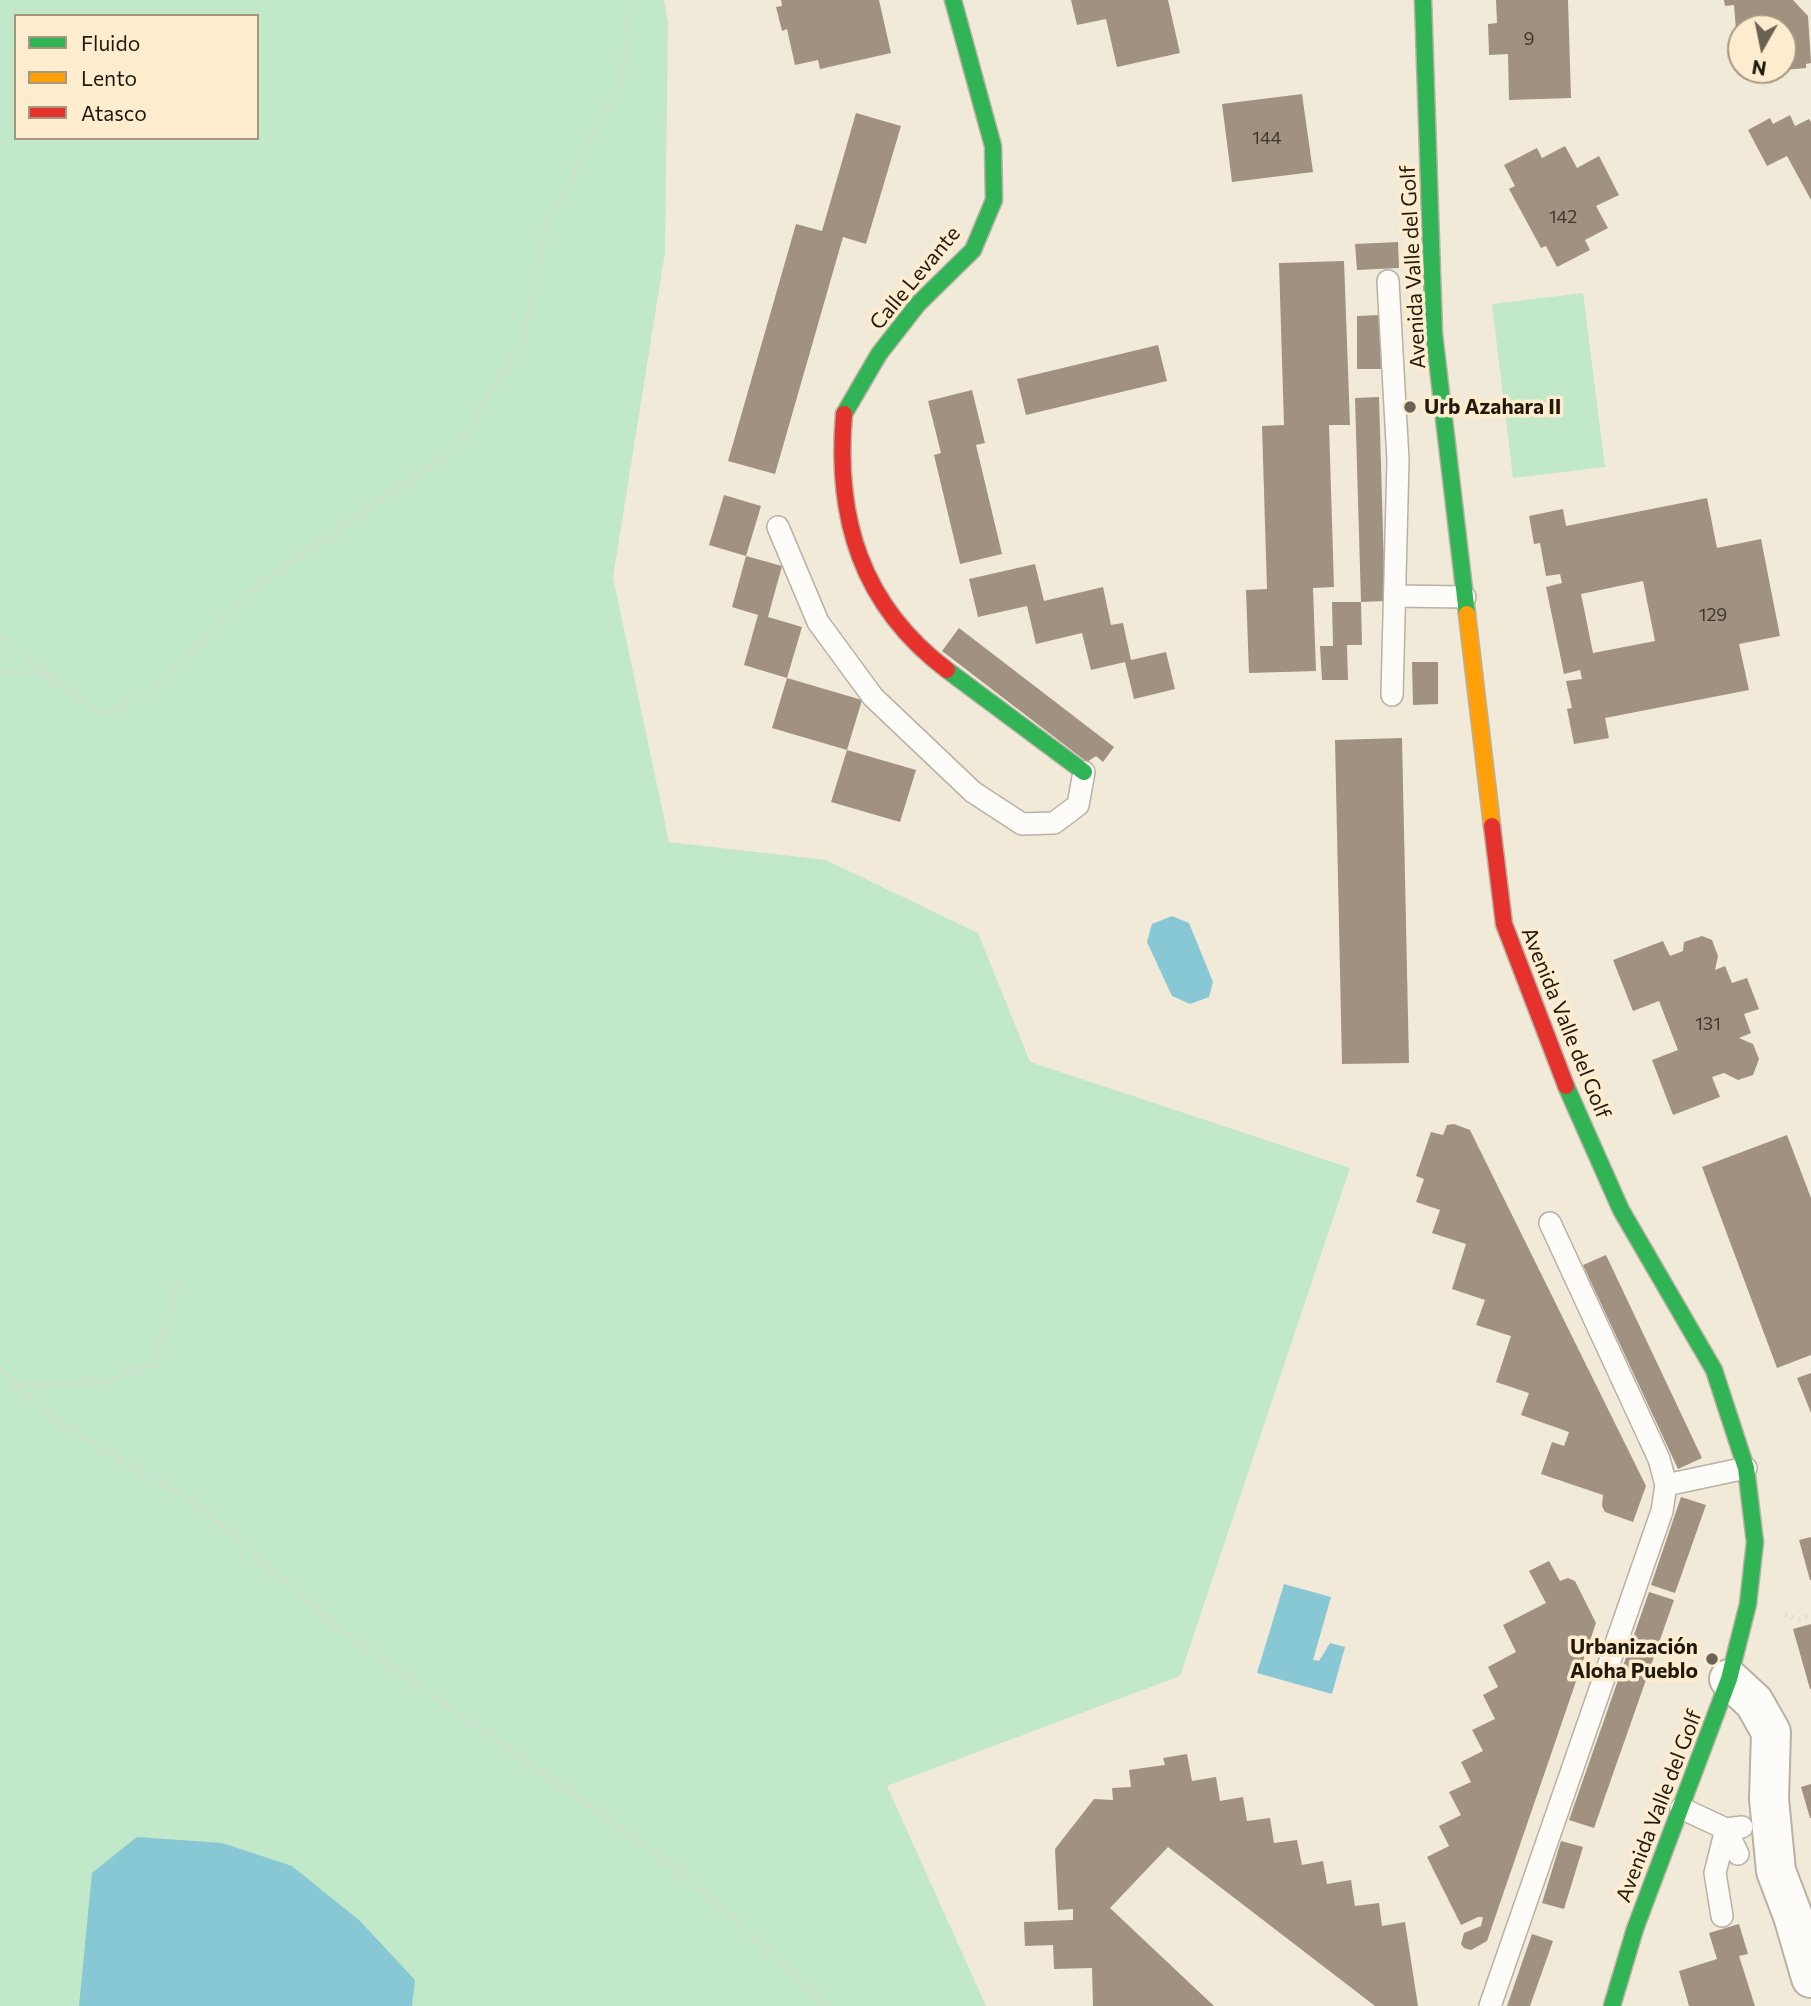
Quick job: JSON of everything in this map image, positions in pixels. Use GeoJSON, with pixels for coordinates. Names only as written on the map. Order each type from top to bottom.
{"type":"FeatureCollection","features":[{"type":"Feature","properties":{"kind":"street","name":"Calle Levante"},"geometry":{"type":"LineString","coordinates":[[953,0],[993,146],[994,200],[973,250],[918,304],[879,354],[845,414],[841,472],[851,538],[882,602],[923,652],[1084,772]]}},
{"type":"Feature","properties":{"kind":"street","name":"Avenida Valle del Golf"},"geometry":{"type":"LineString","coordinates":[[1423,0],[1434,334],[1504,924],[1547,1043],[1621,1210],[1713,1370],[1745,1468],[1755,1542],[1748,1604],[1729,1679],[1634,1929],[1612,2006]]}},
{"type":"Feature","properties":{"kind":"street"},"geometry":{"type":"LineString","coordinates":[[1729,1679],[1754,1702],[1771,1732],[1769,1799],[1776,1871],[1802,1913],[1811,1978]]}},
{"type":"Feature","properties":{"kind":"lane"},"geometry":{"type":"LineString","coordinates":[[1388,281],[1398,460],[1392,695]]}},
{"type":"Feature","properties":{"kind":"lane"},"geometry":{"type":"LineString","coordinates":[[778,527],[818,622],[834,644],[873,697],[973,792],[1022,824],[1054,823],[1078,806],[1084,772]]}},
{"type":"Feature","properties":{"kind":"lane"},"geometry":{"type":"LineString","coordinates":[[1396,596],[1465,597]]}},
{"type":"Feature","properties":{"kind":"lane"},"geometry":{"type":"LineString","coordinates":[[1490,2006],[1662,1511],[1666,1485],[1659,1459],[1550,1223]]}},
{"type":"Feature","properties":{"kind":"lane"},"geometry":{"type":"LineString","coordinates":[[1666,1485],[1745,1468]]}},
{"type":"Feature","properties":{"kind":"lane"},"geometry":{"type":"LineString","coordinates":[[1681,1808],[1734,1828]]}},
{"type":"Feature","properties":{"kind":"lane"},"geometry":{"type":"LineString","coordinates":[[1734,1828],[1738,1854]]}},
{"type":"Feature","properties":{"kind":"lane"},"geometry":{"type":"LineString","coordinates":[[1722,1916],[1715,1873],[1734,1828]]}},
{"type":"Feature","properties":{"kind":"path"},"geometry":{"type":"LineString","coordinates":[[0,639],[101,714],[148,695],[252,590],[457,447],[524,337],[546,226],[621,84],[631,0]]}},
{"type":"Feature","properties":{"kind":"path"},"geometry":{"type":"LineString","coordinates":[[0,671],[33,673],[56,681]]}},
{"type":"Feature","properties":{"kind":"path"},"geometry":{"type":"LineString","coordinates":[[14,1384],[103,1384],[155,1364],[177,1281]]}},
{"type":"Feature","properties":{"kind":"path"},"geometry":{"type":"LineString","coordinates":[[0,1369],[68,1429],[201,1506],[318,1613],[685,1875],[828,2006]]}},
{"type":"Feature","properties":{"kind":"green space"},"geometry":{"type":"Polygon","coordinates":[[[0,0],[664,0],[668,22],[665,252],[613,577],[669,842],[826,860],[978,933],[1030,1062],[1350,1168],[1180,1676],[887,1786],[986,2006],[0,2006],[0,0]]]}},
{"type":"Feature","properties":{"kind":"green space"},"geometry":{"type":"Polygon","coordinates":[[[1583,293],[1605,467],[1513,478],[1492,304],[1583,293]]]}},
{"type":"Feature","properties":{"kind":"water"},"geometry":{"type":"Polygon","coordinates":[[[1172,916],[1189,923],[1213,982],[1209,997],[1190,1004],[1172,996],[1147,942],[1152,924],[1172,916]]]}},
{"type":"Feature","properties":{"kind":"water"},"geometry":{"type":"Polygon","coordinates":[[[1284,1584],[1331,1597],[1313,1660],[1319,1661],[1330,1643],[1345,1647],[1332,1694],[1257,1673],[1284,1584]]]}},
{"type":"Feature","properties":{"kind":"water"},"geometry":{"type":"Polygon","coordinates":[[[137,1837],[222,1843],[292,1866],[360,1921],[415,1980],[412,2006],[79,2006],[92,1873],[137,1837]]]}},
{"type":"Feature","properties":{"kind":"building"},"geometry":{"type":"Polygon","coordinates":[[[781,0],[879,0],[891,53],[820,69],[818,60],[795,65],[787,29],[782,31],[776,7],[782,6],[781,0]]]}},
{"type":"Feature","properties":{"kind":"building"},"geometry":{"type":"Polygon","coordinates":[[[1071,0],[1168,0],[1180,53],[1117,67],[1106,19],[1077,25],[1071,0]]]}},
{"type":"Feature","properties":{"kind":"building"},"geometry":{"type":"Polygon","coordinates":[[[1496,0],[1568,0],[1571,98],[1509,100],[1508,54],[1489,55],[1488,24],[1497,23],[1496,0]]]}},
{"type":"Feature","properties":{"kind":"building"},"geometry":{"type":"Polygon","coordinates":[[[1724,0],[1793,0],[1808,16],[1811,63],[1806,64],[1806,68],[1797,69],[1797,14],[1735,14],[1734,5],[1725,6],[1724,0]]]}},
{"type":"Feature","properties":{"kind":"building"},"geometry":{"type":"Polygon","coordinates":[[[1302,94],[1313,172],[1232,182],[1222,104],[1302,94]]]}},
{"type":"Feature","properties":{"kind":"building"},"geometry":{"type":"Polygon","coordinates":[[[856,113],[901,126],[866,244],[843,237],[775,474],[728,461],[796,224],[822,231],[856,113]]]}},
{"type":"Feature","properties":{"kind":"building"},"geometry":{"type":"Polygon","coordinates":[[[1790,115],[1795,126],[1809,119],[1811,122],[1811,200],[1787,156],[1767,166],[1748,130],[1770,118],[1773,124],[1790,115]]]}},
{"type":"Feature","properties":{"kind":"building"},"geometry":{"type":"Polygon","coordinates":[[[1565,146],[1577,168],[1599,156],[1619,195],[1596,206],[1608,228],[1585,240],[1590,250],[1557,267],[1546,246],[1541,248],[1509,189],[1515,186],[1504,165],[1537,148],[1542,158],[1565,146]]]}},
{"type":"Feature","properties":{"kind":"building"},"geometry":{"type":"Polygon","coordinates":[[[1398,242],[1399,268],[1357,270],[1355,244],[1398,242]]]}},
{"type":"Feature","properties":{"kind":"building"},"geometry":{"type":"Polygon","coordinates":[[[1344,261],[1350,425],[1329,425],[1334,587],[1313,588],[1316,671],[1249,673],[1246,590],[1267,589],[1262,426],[1284,425],[1279,263],[1344,261]]]}},
{"type":"Feature","properties":{"kind":"building"},"geometry":{"type":"Polygon","coordinates":[[[1380,315],[1381,369],[1357,369],[1357,316],[1380,315]]]}},
{"type":"Feature","properties":{"kind":"building"},"geometry":{"type":"Polygon","coordinates":[[[1158,345],[1167,381],[1026,415],[1017,379],[1158,345]]]}},
{"type":"Feature","properties":{"kind":"building"},"geometry":{"type":"Polygon","coordinates":[[[972,390],[985,443],[976,445],[1002,554],[960,564],[934,455],[941,453],[928,401],[972,390]]]}},
{"type":"Feature","properties":{"kind":"building"},"geometry":{"type":"Polygon","coordinates":[[[1379,397],[1385,601],[1361,602],[1355,398],[1379,397]]]}},
{"type":"Feature","properties":{"kind":"building"},"geometry":{"type":"Polygon","coordinates":[[[724,495],[761,506],[746,556],[709,545],[724,495]]]}},
{"type":"Feature","properties":{"kind":"building"},"geometry":{"type":"Polygon","coordinates":[[[1707,498],[1717,548],[1761,539],[1780,636],[1739,644],[1749,690],[1605,718],[1609,738],[1574,744],[1567,709],[1572,708],[1566,681],[1582,679],[1580,670],[1564,674],[1546,587],[1562,583],[1560,574],[1546,576],[1540,543],[1534,544],[1529,516],[1563,509],[1566,526],[1707,498]],[[1643,581],[1581,594],[1593,653],[1655,641],[1643,581]]]}},
{"type":"Feature","properties":{"kind":"building"},"geometry":{"type":"Polygon","coordinates":[[[746,556],[782,566],[768,617],[802,627],[787,678],[744,665],[758,615],[732,607],[746,556]]]}},
{"type":"Feature","properties":{"kind":"building"},"geometry":{"type":"Polygon","coordinates":[[[1035,564],[1044,601],[1103,587],[1111,625],[1123,623],[1131,660],[1166,652],[1175,689],[1134,699],[1125,662],[1091,670],[1082,633],[1036,644],[1027,606],[978,617],[969,579],[1035,564]]]}},
{"type":"Feature","properties":{"kind":"building"},"geometry":{"type":"Polygon","coordinates":[[[1332,602],[1361,602],[1362,645],[1347,645],[1348,680],[1322,680],[1320,646],[1333,646],[1332,602]]]}},
{"type":"Feature","properties":{"kind":"building"},"geometry":{"type":"Polygon","coordinates":[[[959,628],[1114,747],[1103,762],[1096,756],[1087,762],[942,651],[959,628]]]}},
{"type":"Feature","properties":{"kind":"building"},"geometry":{"type":"Polygon","coordinates":[[[1412,662],[1438,662],[1438,704],[1413,705],[1412,662]]]}},
{"type":"Feature","properties":{"kind":"building"},"geometry":{"type":"Polygon","coordinates":[[[787,678],[862,700],[847,750],[772,728],[787,678]]]}},
{"type":"Feature","properties":{"kind":"building"},"geometry":{"type":"Polygon","coordinates":[[[1402,738],[1409,1063],[1342,1064],[1335,740],[1402,738]]]}},
{"type":"Feature","properties":{"kind":"building"},"geometry":{"type":"Polygon","coordinates":[[[847,750],[916,770],[900,822],[831,802],[847,750]]]}},
{"type":"Feature","properties":{"kind":"building"},"geometry":{"type":"Polygon","coordinates":[[[1702,936],[1712,940],[1718,956],[1715,970],[1725,966],[1732,983],[1747,978],[1759,1009],[1744,1014],[1751,1033],[1739,1038],[1753,1044],[1759,1059],[1753,1075],[1738,1080],[1724,1073],[1712,1077],[1720,1097],[1673,1115],[1652,1060],[1678,1050],[1659,1001],[1633,1011],[1613,960],[1663,941],[1670,956],[1683,951],[1684,942],[1702,936]]]}},
{"type":"Feature","properties":{"kind":"building"},"geometry":{"type":"Polygon","coordinates":[[[1454,1124],[1470,1130],[1646,1486],[1633,1522],[1605,1512],[1602,1506],[1603,1495],[1541,1474],[1552,1442],[1564,1446],[1569,1432],[1521,1415],[1529,1393],[1496,1382],[1511,1336],[1476,1325],[1485,1300],[1452,1289],[1466,1244],[1432,1233],[1440,1210],[1416,1202],[1424,1179],[1416,1176],[1431,1132],[1443,1135],[1447,1125],[1454,1124]]]}},
{"type":"Feature","properties":{"kind":"building"},"geometry":{"type":"Polygon","coordinates":[[[1787,1135],[1811,1198],[1811,1355],[1777,1368],[1702,1167],[1787,1135]]]}},
{"type":"Feature","properties":{"kind":"building"},"geometry":{"type":"Polygon","coordinates":[[[1606,1255],[1702,1458],[1678,1469],[1583,1265],[1606,1255]]]}},
{"type":"Feature","properties":{"kind":"building"},"geometry":{"type":"Polygon","coordinates":[[[1811,1373],[1811,1413],[1797,1378],[1811,1373]]]}},
{"type":"Feature","properties":{"kind":"building"},"geometry":{"type":"Polygon","coordinates":[[[1681,1497],[1706,1505],[1675,1593],[1651,1585],[1681,1497]]]}},
{"type":"Feature","properties":{"kind":"building"},"geometry":{"type":"Polygon","coordinates":[[[1811,1537],[1811,1580],[1810,1580],[1799,1540],[1811,1537]]]}},
{"type":"Feature","properties":{"kind":"building"},"geometry":{"type":"Polygon","coordinates":[[[1549,1561],[1560,1581],[1568,1578],[1575,1581],[1596,1623],[1487,1941],[1471,1950],[1461,1944],[1464,1933],[1481,1926],[1483,1917],[1461,1925],[1427,1857],[1449,1846],[1439,1826],[1461,1815],[1449,1792],[1471,1782],[1461,1762],[1483,1751],[1472,1730],[1495,1719],[1483,1695],[1498,1687],[1488,1667],[1516,1652],[1503,1625],[1546,1603],[1529,1571],[1549,1561]]]}},
{"type":"Feature","properties":{"kind":"building"},"geometry":{"type":"Polygon","coordinates":[[[1649,1592],[1674,1600],[1594,1828],[1569,1820],[1649,1592]]]}},
{"type":"Feature","properties":{"kind":"building"},"geometry":{"type":"Polygon","coordinates":[[[1811,1624],[1811,1689],[1810,1689],[1793,1629],[1811,1624]]]}},
{"type":"Feature","properties":{"kind":"building"},"geometry":{"type":"Polygon","coordinates":[[[1187,1754],[1192,1781],[1216,1777],[1220,1801],[1243,1797],[1247,1821],[1270,1818],[1274,1843],[1297,1840],[1302,1865],[1323,1861],[1327,1884],[1351,1880],[1355,1906],[1379,1903],[1382,1926],[1405,1922],[1418,2006],[1375,2006],[1168,1847],[1110,1908],[1214,2006],[1093,2006],[1092,1968],[1054,1969],[1053,1945],[1025,1946],[1024,1922],[1073,1920],[1073,1909],[1058,1910],[1055,1849],[1094,1799],[1113,1800],[1112,1788],[1131,1787],[1129,1770],[1165,1765],[1163,1758],[1187,1754]]]}},
{"type":"Feature","properties":{"kind":"building"},"geometry":{"type":"Polygon","coordinates":[[[1811,1784],[1811,1818],[1810,1818],[1801,1787],[1811,1784]]]}},
{"type":"Feature","properties":{"kind":"building"},"geometry":{"type":"Polygon","coordinates":[[[1561,1841],[1583,1847],[1564,1909],[1542,1903],[1561,1841]]]}},
{"type":"Feature","properties":{"kind":"building"},"geometry":{"type":"Polygon","coordinates":[[[1739,1924],[1748,1954],[1739,1956],[1755,2006],[1689,2006],[1679,1971],[1717,1959],[1709,1933],[1739,1924]]]}},
{"type":"Feature","properties":{"kind":"building"},"geometry":{"type":"Polygon","coordinates":[[[1532,1934],[1553,1941],[1530,2006],[1507,2006],[1532,1934]]]}},
{"type":"Feature","properties":{"kind":"traffic: fast"},"geometry":{"type":"LineString","coordinates":[[844,414],[879,354],[918,304],[973,250],[994,200],[993,146],[953,0]]}},
{"type":"Feature","properties":{"kind":"traffic: fast"},"geometry":{"type":"LineString","coordinates":[[1423,0],[1434,334],[1467,614]]}},
{"type":"Feature","properties":{"kind":"traffic: fast"},"geometry":{"type":"LineString","coordinates":[[947,670],[1084,772]]}},
{"type":"Feature","properties":{"kind":"traffic: fast"},"geometry":{"type":"LineString","coordinates":[[1566,1086],[1621,1210],[1714,1370],[1746,1468],[1755,1542],[1748,1604],[1729,1679],[1635,1929],[1612,2006]]}},
{"type":"Feature","properties":{"kind":"traffic: slow"},"geometry":{"type":"LineString","coordinates":[[1467,614],[1492,826]]}},
{"type":"Feature","properties":{"kind":"traffic: jam"},"geometry":{"type":"LineString","coordinates":[[844,414],[844,489],[850,524],[860,557],[874,588],[893,617],[918,645],[947,670]]}},
{"type":"Feature","properties":{"kind":"traffic: jam"},"geometry":{"type":"LineString","coordinates":[[1492,826],[1504,924],[1566,1086]]}},
{"type":"Feature","properties":{"kind":"place","name":"Urb Azahara II"},"geometry":{"type":"Point","coordinates":[1410,407]}},
{"type":"Feature","properties":{"kind":"place","name":"Urbanización Aloha Pueblo"},"geometry":{"type":"Point","coordinates":[1712,1659]}}]}
